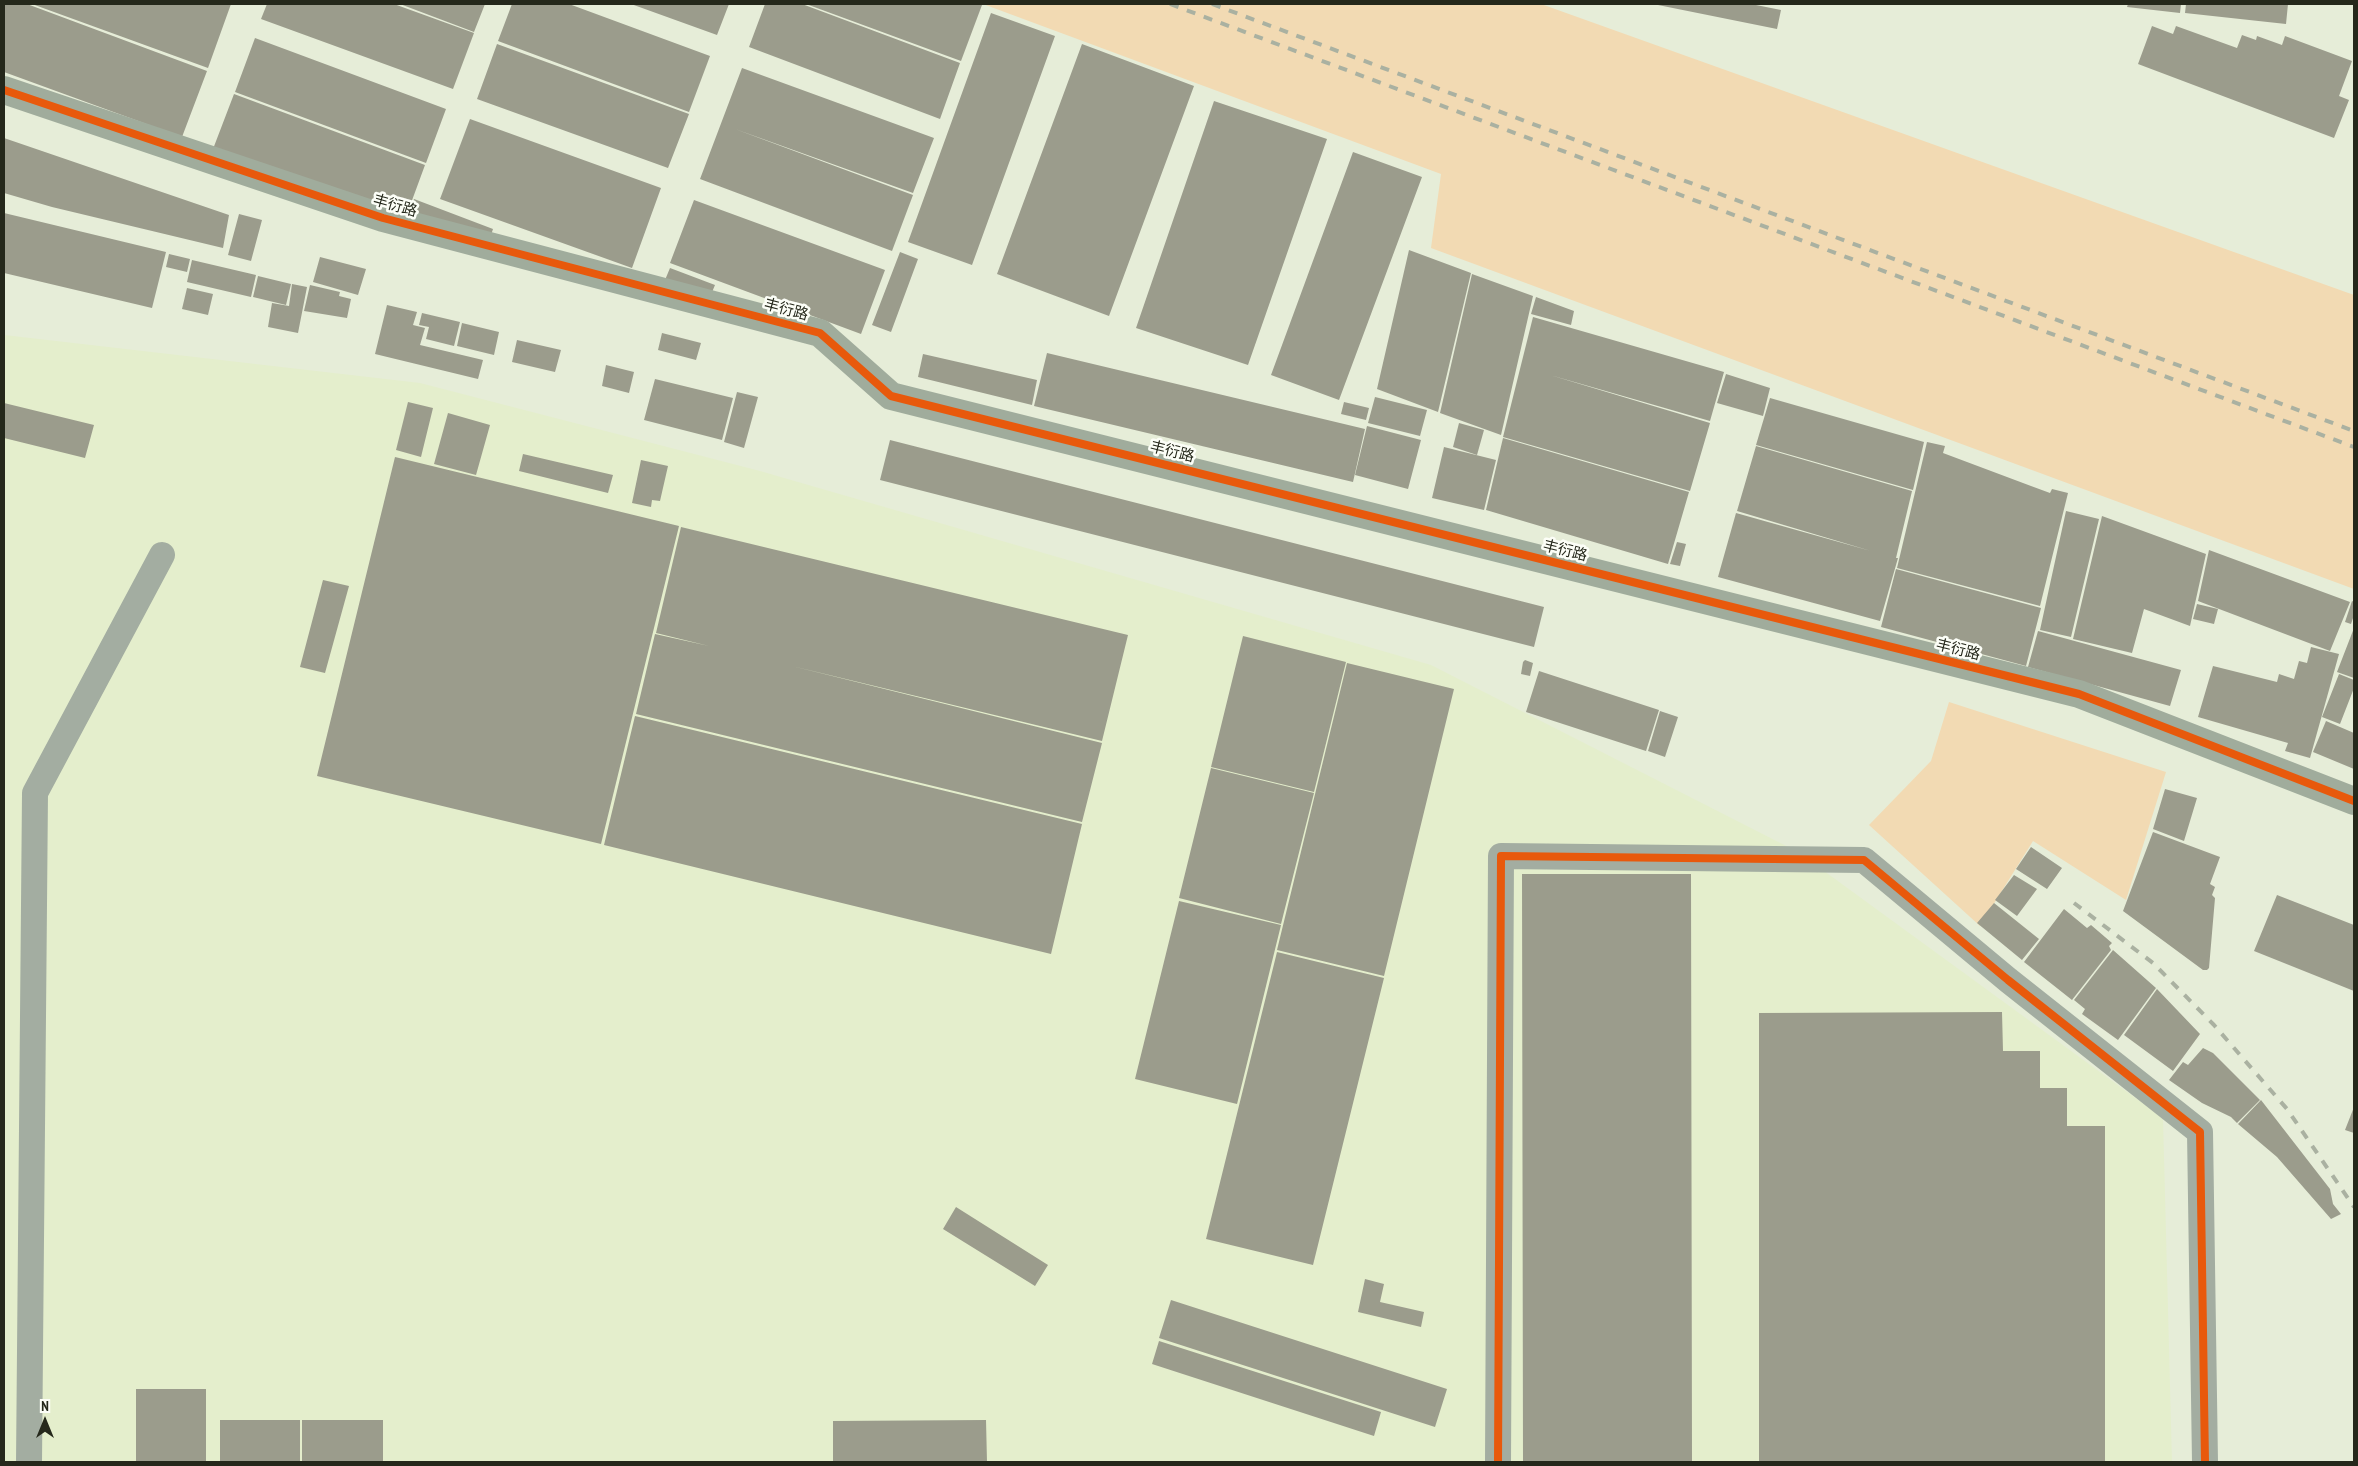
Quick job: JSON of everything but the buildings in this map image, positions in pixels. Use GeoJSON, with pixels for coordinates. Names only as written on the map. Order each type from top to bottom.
{"type":"FeatureCollection","features":[{"type":"Feature","properties":{"kind":"street","name":"丰衍路"},"geometry":{"type":"LineString","coordinates":[[4,90],[383,218],[820,333],[891,396],[2079,694],[2354,801]]}},
{"type":"Feature","properties":{"kind":"street"},"geometry":{"type":"LineString","coordinates":[[29,1462],[35,792],[162,555]]}},
{"type":"Feature","properties":{"kind":"street"},"geometry":{"type":"LineString","coordinates":[[1498,1462],[1501,856],[1864,860],[2008,980],[2200,1132],[2205,1462]]}},
{"type":"Feature","properties":{"kind":"shaded area"},"geometry":{"type":"Polygon","coordinates":[[[983,4],[1541,4],[2354,295],[2354,589],[1431,248],[1441,174],[983,4]]]}},
{"type":"Feature","properties":{"kind":"shaded area"},"geometry":{"type":"Polygon","coordinates":[[[4,335],[420,383],[760,471],[1431,665],[1798,852],[2163,1118],[2172,1462],[4,1462],[4,335]]]}},
{"type":"Feature","properties":{"kind":"shaded area"},"geometry":{"type":"Polygon","coordinates":[[[1949,702],[2166,772],[2126,900],[2033,841],[1980,926],[1869,825],[1931,761],[1949,702]]]}},
{"type":"Feature","properties":{"kind":"railway"},"geometry":{"type":"LineString","coordinates":[[1170,4],[2354,447]]}},
{"type":"Feature","properties":{"kind":"railway"},"geometry":{"type":"LineString","coordinates":[[1212,4],[2354,431]]}},
{"type":"Feature","properties":{"kind":"railway"},"geometry":{"type":"LineString","coordinates":[[2074,903],[2153,963],[2214,1025],[2287,1109],[2354,1207]]}},
{"type":"Feature","properties":{"kind":"cycle path"},"geometry":{"type":"LineString","coordinates":[[4,90],[383,218],[820,333],[891,396],[2079,694],[2354,801]]}},
{"type":"Feature","properties":{"kind":"cycle path"},"geometry":{"type":"LineString","coordinates":[[1498,1462],[1501,856],[1864,860],[2008,980],[2200,1132],[2205,1462]]}}]}
